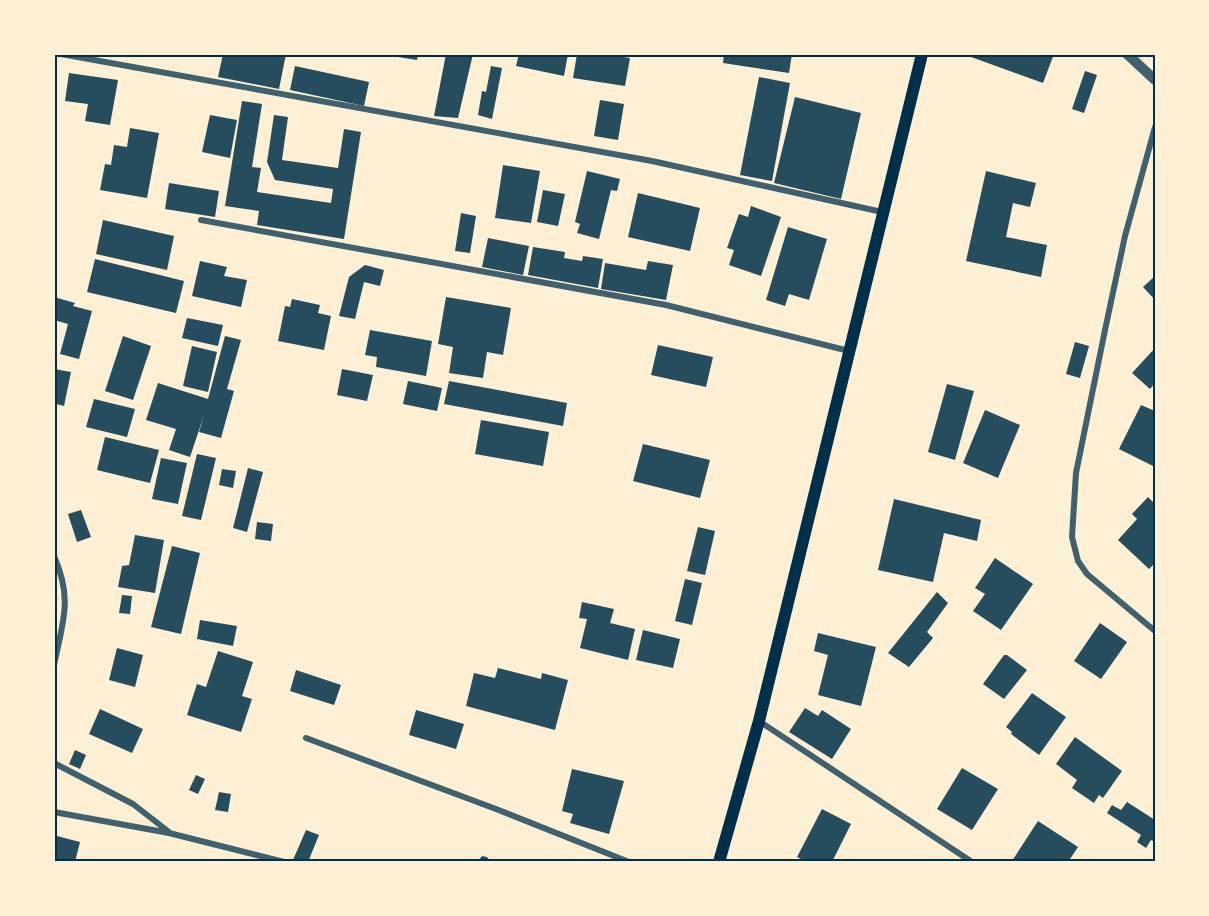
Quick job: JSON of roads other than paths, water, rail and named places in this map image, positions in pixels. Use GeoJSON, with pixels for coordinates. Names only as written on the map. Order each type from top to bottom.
{"type":"FeatureCollection","features":[{"type":"Feature","properties":{"kind":"main road"},"geometry":{"type":"LineString","coordinates":[[719,862],[759,721],[922,54]]}},
{"type":"Feature","properties":{"kind":"street"},"geometry":{"type":"LineString","coordinates":[[61,54],[652,161],[882,212]]}},
{"type":"Feature","properties":{"kind":"street"},"geometry":{"type":"LineString","coordinates":[[1127,54],[1155,80]]}},
{"type":"Feature","properties":{"kind":"street"},"geometry":{"type":"LineString","coordinates":[[1155,127],[1125,236],[1076,473],[1072,537],[1078,561],[1087,574],[1155,631]]}},
{"type":"Feature","properties":{"kind":"street"},"geometry":{"type":"LineString","coordinates":[[201,220],[666,305],[849,351]]}},
{"type":"Feature","properties":{"kind":"street"},"geometry":{"type":"LineString","coordinates":[[54,556],[66,595],[54,665]]}},
{"type":"Feature","properties":{"kind":"street"},"geometry":{"type":"LineString","coordinates":[[759,721],[972,862]]}},
{"type":"Feature","properties":{"kind":"street"},"geometry":{"type":"LineString","coordinates":[[306,738],[496,809],[629,862]]}},
{"type":"Feature","properties":{"kind":"street"},"geometry":{"type":"LineString","coordinates":[[54,763],[133,804],[169,832]]}},
{"type":"Feature","properties":{"kind":"street"},"geometry":{"type":"LineString","coordinates":[[54,812],[169,832],[284,862]]}}]}
